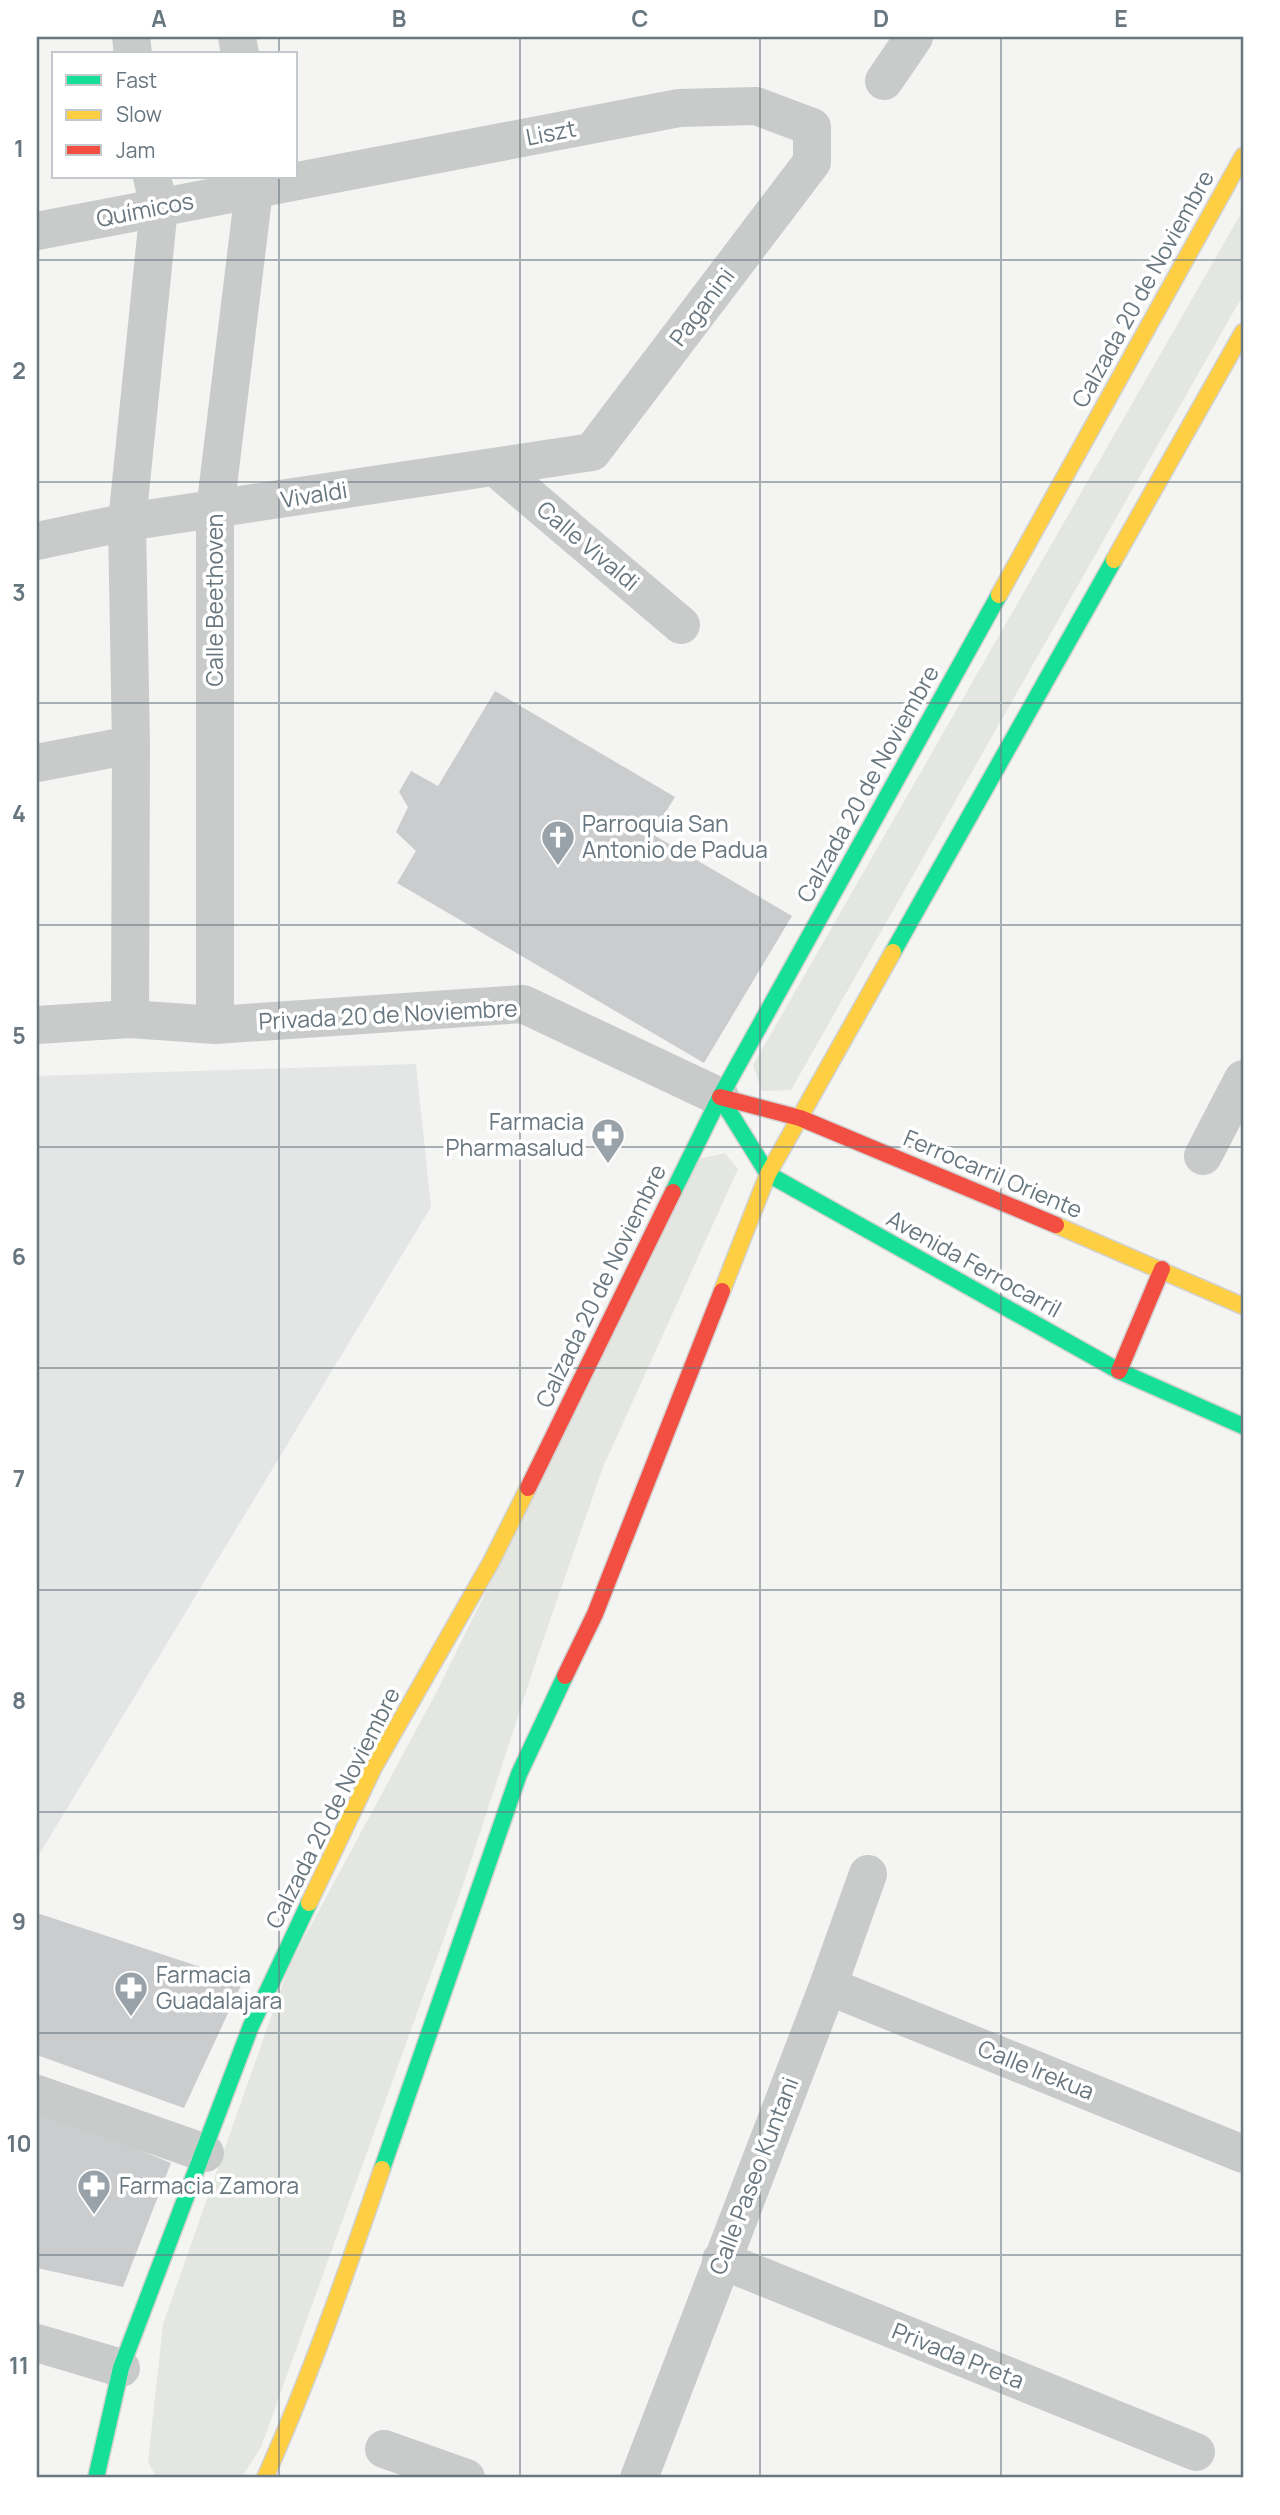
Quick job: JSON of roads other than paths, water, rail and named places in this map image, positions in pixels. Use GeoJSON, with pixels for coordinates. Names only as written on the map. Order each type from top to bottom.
{"type":"FeatureCollection","features":[{"type":"Feature","properties":{"kind":"main road","name":"Calzada 20 de Noviembre"},"geometry":{"type":"LineString","coordinates":[[96,2478],[121,2368],[205,2153],[251,2026],[374,1767],[491,1562],[720,1097],[1243,156]]}},
{"type":"Feature","properties":{"kind":"main road"},"geometry":{"type":"LineString","coordinates":[[265,2478],[287,2429],[332,2311],[519,1774],[595,1614],[768,1174],[1243,332]]}},
{"type":"Feature","properties":{"kind":"main road","name":"Ferrocarril Oriente"},"geometry":{"type":"LineString","coordinates":[[720,1097],[800,1118],[1162,1269],[1243,1306]]}},
{"type":"Feature","properties":{"kind":"main road","name":"Avenida Ferrocarril"},"geometry":{"type":"LineString","coordinates":[[720,1097],[768,1174],[1119,1371],[1243,1426]]}},
{"type":"Feature","properties":{"kind":"main road"},"geometry":{"type":"LineString","coordinates":[[1119,1371],[1162,1269]]}},
{"type":"Feature","properties":{"kind":"street"},"geometry":{"type":"LineString","coordinates":[[884,81],[914,37]]}},
{"type":"Feature","properties":{"kind":"street","name":"Liszt"},"geometry":{"type":"LineString","coordinates":[[298,175],[679,108],[756,106],[813,127],[812,162]]}},
{"type":"Feature","properties":{"kind":"street","name":"Paganini"},"geometry":{"type":"LineString","coordinates":[[592,453],[812,162]]}},
{"type":"Feature","properties":{"kind":"street","name":"Liszt"},"geometry":{"type":"LineString","coordinates":[[254,183],[282,178]]}},
{"type":"Feature","properties":{"kind":"street","name":"Químicos"},"geometry":{"type":"LineString","coordinates":[[37,231],[156,192],[254,183]]}},
{"type":"Feature","properties":{"kind":"street","name":"Calle Beethoven"},"geometry":{"type":"LineString","coordinates":[[215,1025],[215,510],[254,183]]}},
{"type":"Feature","properties":{"kind":"street"},"geometry":{"type":"LineString","coordinates":[[130,1019],[131,745],[127,522],[156,192]]}},
{"type":"Feature","properties":{"kind":"street","name":"Vivaldi"},"geometry":{"type":"LineString","coordinates":[[37,541],[127,522],[592,453]]}},
{"type":"Feature","properties":{"kind":"street","name":"Calle Vivaldi"},"geometry":{"type":"LineString","coordinates":[[496,468],[681,625]]}},
{"type":"Feature","properties":{"kind":"street"},"geometry":{"type":"LineString","coordinates":[[37,763],[131,745]]}},
{"type":"Feature","properties":{"kind":"street","name":"Privada 20 de Noviembre"},"geometry":{"type":"LineString","coordinates":[[37,1025],[130,1019],[215,1025],[523,1004],[720,1097]]}},
{"type":"Feature","properties":{"kind":"street"},"geometry":{"type":"LineString","coordinates":[[1203,1156],[1243,1079]]}},
{"type":"Feature","properties":{"kind":"street","name":"Calle Paseo Kuntani"},"geometry":{"type":"LineString","coordinates":[[639,2478],[828,1986],[868,1874]]}},
{"type":"Feature","properties":{"kind":"street","name":"Calle Irekua"},"geometry":{"type":"LineString","coordinates":[[828,1986],[1243,2154]]}},
{"type":"Feature","properties":{"kind":"street"},"geometry":{"type":"LineString","coordinates":[[37,2094],[205,2153]]}},
{"type":"Feature","properties":{"kind":"street","name":"Privada Preta"},"geometry":{"type":"LineString","coordinates":[[721,2260],[1196,2452]]}},
{"type":"Feature","properties":{"kind":"street"},"geometry":{"type":"LineString","coordinates":[[37,2343],[121,2368]]}},
{"type":"Feature","properties":{"kind":"street"},"geometry":{"type":"LineString","coordinates":[[384,2449],[466,2478]]}},
{"type":"Feature","properties":{"kind":"place","name":"Parroquia San Antonio de Padua"},"geometry":{"type":"Point","coordinates":[558,867]}},
{"type":"Feature","properties":{"kind":"place","name":"Farmacia Pharmasalud"},"geometry":{"type":"Point","coordinates":[608,1165]}},
{"type":"Feature","properties":{"kind":"place","name":"Farmacia Guadalajara"},"geometry":{"type":"Point","coordinates":[131,2018]}},
{"type":"Feature","properties":{"kind":"place","name":"Farmacia Zamora"},"geometry":{"type":"Point","coordinates":[94,2216]}}]}
